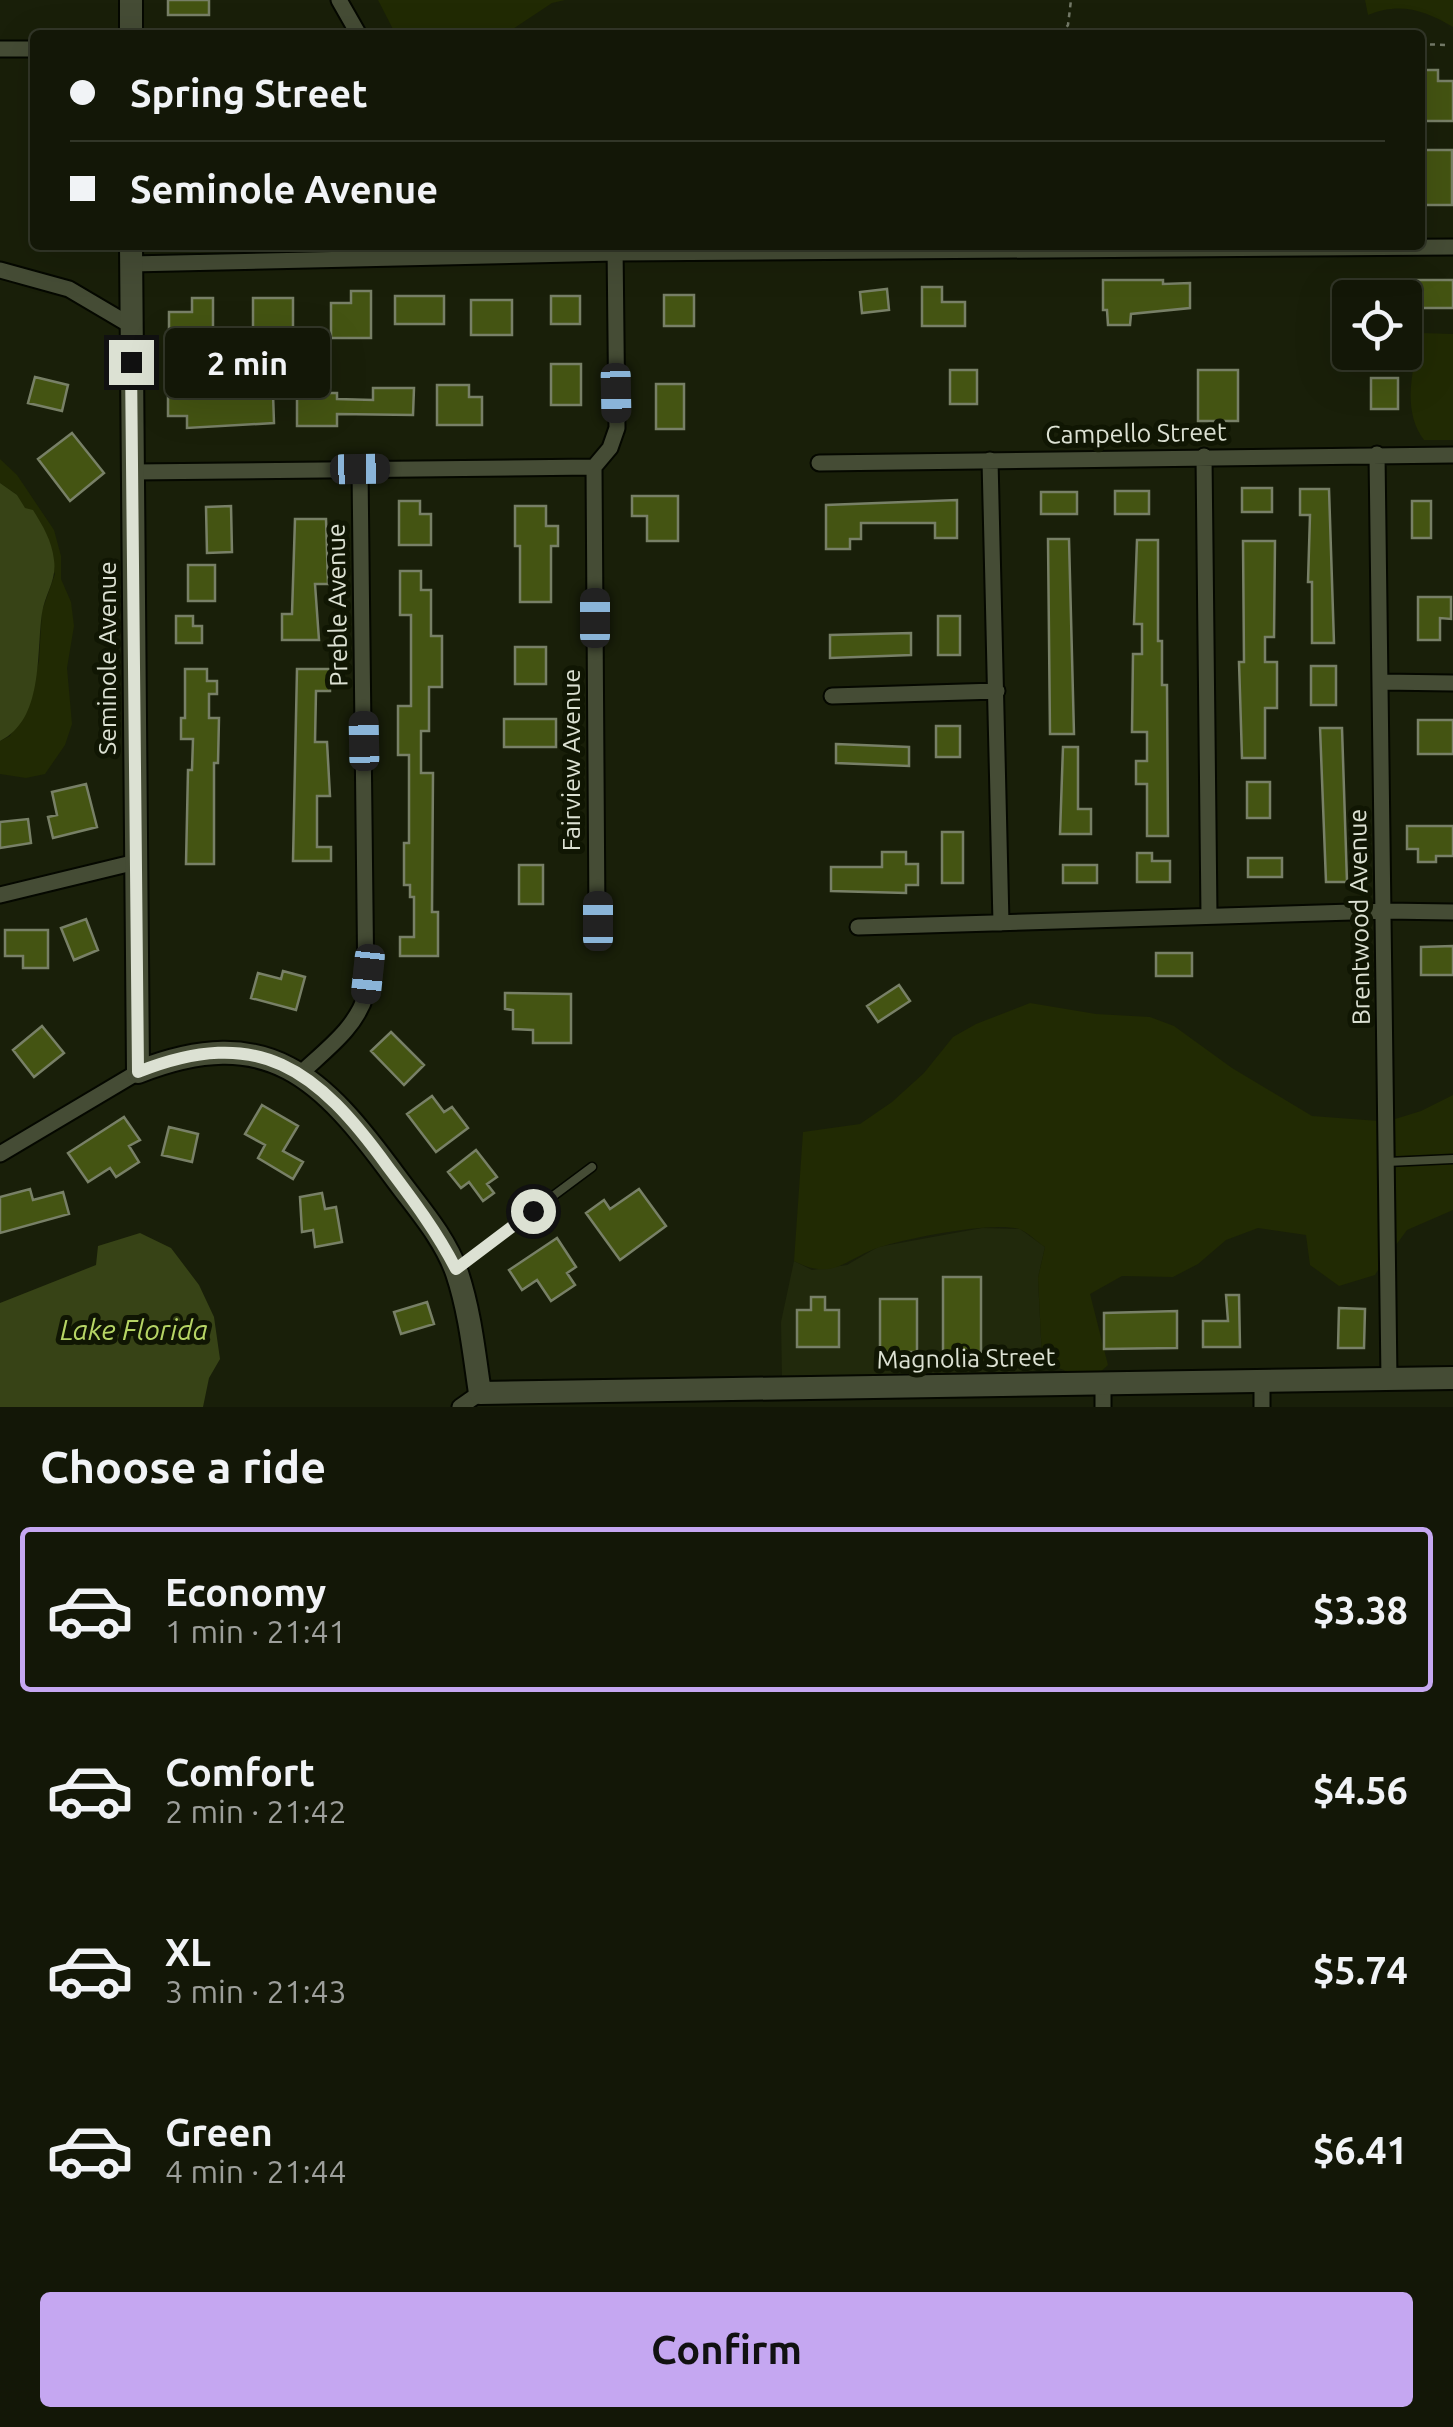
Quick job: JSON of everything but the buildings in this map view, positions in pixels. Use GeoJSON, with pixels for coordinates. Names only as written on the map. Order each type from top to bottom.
{"type":"FeatureCollection","features":[{"type":"Feature","properties":{"kind":"street"},"geometry":{"type":"LineString","coordinates":[[131,0],[131,30]]}},
{"type":"Feature","properties":{"kind":"street"},"geometry":{"type":"LineString","coordinates":[[338,0],[356,30]]}},
{"type":"Feature","properties":{"kind":"street"},"geometry":{"type":"LineString","coordinates":[[0,49],[30,49]]}},
{"type":"Feature","properties":{"kind":"street"},"geometry":{"type":"LineString","coordinates":[[1425,247],[1453,247]]}},
{"type":"Feature","properties":{"kind":"street"},"geometry":{"type":"LineString","coordinates":[[131,254],[518,250]]}},
{"type":"Feature","properties":{"kind":"street","name":"Fairview Avenue"},"geometry":{"type":"LineString","coordinates":[[598,921],[594,467],[610,448],[617,428],[615,250]]}},
{"type":"Feature","properties":{"kind":"street","name":"Seminole Avenue"},"geometry":{"type":"LineString","coordinates":[[131,254],[138,1072]]}},
{"type":"Feature","properties":{"kind":"street"},"geometry":{"type":"LineString","coordinates":[[0,270],[69,290],[130,325]]}},
{"type":"Feature","properties":{"kind":"street","name":"Brentwood Avenue"},"geometry":{"type":"LineString","coordinates":[[1376,454],[1389,1379]]}},
{"type":"Feature","properties":{"kind":"street","name":"Campello Street"},"geometry":{"type":"LineString","coordinates":[[819,463],[1453,455]]}},
{"type":"Feature","properties":{"kind":"street"},"geometry":{"type":"LineString","coordinates":[[1204,456],[1209,916]]}},
{"type":"Feature","properties":{"kind":"street"},"geometry":{"type":"LineString","coordinates":[[990,460],[1001,923]]}},
{"type":"Feature","properties":{"kind":"street"},"geometry":{"type":"LineString","coordinates":[[134,472],[594,467]]}},
{"type":"Feature","properties":{"kind":"street","name":"Preble Avenue"},"geometry":{"type":"LineString","coordinates":[[299,1075],[351,1024],[362,1009],[366,994],[360,469]]}},
{"type":"Feature","properties":{"kind":"street"},"geometry":{"type":"LineString","coordinates":[[1380,682],[1453,683]]}},
{"type":"Feature","properties":{"kind":"street"},"geometry":{"type":"LineString","coordinates":[[832,696],[997,690]]}},
{"type":"Feature","properties":{"kind":"street"},"geometry":{"type":"LineString","coordinates":[[0,894],[136,862]]}},
{"type":"Feature","properties":{"kind":"street"},"geometry":{"type":"LineString","coordinates":[[858,927],[1453,912]]}},
{"type":"Feature","properties":{"kind":"street"},"geometry":{"type":"LineString","coordinates":[[0,1154],[138,1072],[176,1056],[206,1051],[245,1053],[299,1075],[330,1096],[355,1121],[439,1236],[456,1269],[467,1306],[470,1400]]}},
{"type":"Feature","properties":{"kind":"street","name":"Magnolia Street"},"geometry":{"type":"LineString","coordinates":[[470,1400],[1103,1395],[1262,1382],[1453,1378]]}},
{"type":"Feature","properties":{"kind":"street"},"geometry":{"type":"LineString","coordinates":[[1262,1382],[1262,1407]]}},
{"type":"Feature","properties":{"kind":"lane"},"geometry":{"type":"LineString","coordinates":[[1387,1162],[1453,1158]]}},
{"type":"Feature","properties":{"kind":"lane"},"geometry":{"type":"LineString","coordinates":[[456,1269],[592,1167]]}},
{"type":"Feature","properties":{"kind":"path"},"geometry":{"type":"LineString","coordinates":[[1064,30],[1071,0]]}},
{"type":"Feature","properties":{"kind":"path"},"geometry":{"type":"LineString","coordinates":[[1425,44],[1445,44]]}},
{"type":"Feature","properties":{"kind":"shaded area"},"geometry":{"type":"Polygon","coordinates":[[[378,0],[565,0],[552,3],[512,30],[393,30],[378,0]]]}},
{"type":"Feature","properties":{"kind":"shaded area"},"geometry":{"type":"Polygon","coordinates":[[[1365,0],[1453,0],[1453,27],[1412,10],[1391,9],[1368,15],[1365,0]]]}},
{"type":"Feature","properties":{"kind":"shaded area"},"geometry":{"type":"Polygon","coordinates":[[[1422,333],[1453,334],[1453,440],[1424,440],[1413,416],[1414,370],[1422,370],[1422,333]]]}},
{"type":"Feature","properties":{"kind":"shaded area"},"geometry":{"type":"Polygon","coordinates":[[[0,459],[17,475],[54,530],[61,556],[61,579],[71,602],[74,626],[67,668],[72,724],[65,745],[45,774],[26,778],[0,774],[0,741],[10,736],[33,686],[42,611],[55,574],[17,495],[0,483],[0,459]]]}},
{"type":"Feature","properties":{"kind":"shaded area"},"geometry":{"type":"Polygon","coordinates":[[[1030,1003],[1096,1014],[1150,1017],[1174,1026],[1232,1068],[1312,1116],[1379,1121],[1380,1267],[1375,1275],[1339,1286],[1310,1265],[1306,1235],[1258,1228],[1226,1240],[1198,1264],[1173,1277],[1122,1276],[1090,1294],[1108,1365],[1097,1375],[1068,1371],[1042,1358],[1038,1278],[1045,1247],[1019,1229],[971,1229],[910,1239],[880,1247],[830,1269],[794,1261],[803,1132],[860,1124],[924,1073],[953,1037],[1030,1003]]]}},
{"type":"Feature","properties":{"kind":"shaded area"},"geometry":{"type":"Polygon","coordinates":[[[1453,1095],[1453,1210],[1407,1230],[1396,1245],[1395,1119],[1453,1095]]]}},
{"type":"Feature","properties":{"kind":"shaded area"},"geometry":{"type":"Polygon","coordinates":[[[982,1228],[1020,1229],[1045,1247],[1038,1278],[1042,1358],[1053,1367],[1004,1376],[782,1379],[781,1322],[794,1261],[812,1270],[847,1265],[878,1247],[982,1228]]]}},
{"type":"Feature","properties":{"kind":"water"},"geometry":{"type":"Polygon","coordinates":[[[0,483],[17,495],[25,508],[33,510],[49,540],[54,567],[42,613],[31,702],[14,731],[0,741],[0,483]]]}},
{"type":"Feature","properties":{"kind":"water","name":"Lake Florida"},"geometry":{"type":"Polygon","coordinates":[[[140,1233],[171,1248],[199,1285],[214,1317],[220,1359],[209,1378],[203,1407],[0,1407],[0,1303],[96,1265],[98,1246],[140,1233]]]}},
{"type":"Feature","properties":{"kind":"route"},"geometry":{"type":"LineString","coordinates":[[131,362],[138,1072],[176,1056],[206,1051],[245,1053],[276,1062],[299,1075],[330,1096],[355,1121],[439,1236],[456,1269],[533,1211]]}}]}
